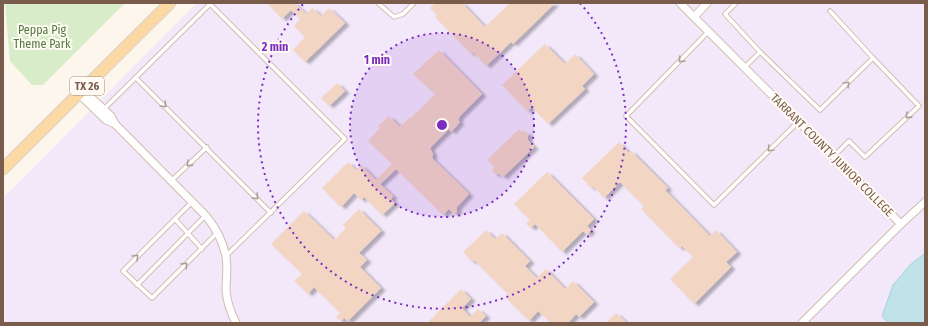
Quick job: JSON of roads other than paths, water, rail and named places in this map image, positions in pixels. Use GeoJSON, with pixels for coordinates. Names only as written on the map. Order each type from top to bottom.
{"type":"FeatureCollection","features":[{"type":"Feature","properties":{"kind":"main road","name":"TX 26"},"geometry":{"type":"LineString","coordinates":[[3,169],[170,3]]}},
{"type":"Feature","properties":{"kind":"street","name":"TARRANT COUNTY JUNIOR COLLEGE"},"geometry":{"type":"LineString","coordinates":[[680,3],[901,224],[802,323]]}},
{"type":"Feature","properties":{"kind":"street"},"geometry":{"type":"LineString","coordinates":[[694,17],[707,3]]}},
{"type":"Feature","properties":{"kind":"street"},"geometry":{"type":"LineString","coordinates":[[81,92],[104,109],[115,124],[206,216],[218,233],[226,256],[227,298],[236,323]]}},
{"type":"Feature","properties":{"kind":"street"},"geometry":{"type":"LineString","coordinates":[[81,92],[106,120],[115,124]]}},
{"type":"Feature","properties":{"kind":"street"},"geometry":{"type":"LineString","coordinates":[[901,224],[925,202]]}},
{"type":"Feature","properties":{"kind":"lane"},"geometry":{"type":"LineString","coordinates":[[378,3],[394,17],[403,14],[414,3]]}},
{"type":"Feature","properties":{"kind":"lane"},"geometry":{"type":"LineString","coordinates":[[736,3],[725,14],[760,52],[820,110],[873,58]]}},
{"type":"Feature","properties":{"kind":"lane"},"geometry":{"type":"LineString","coordinates":[[104,109],[210,4],[346,140],[226,256]]}},
{"type":"Feature","properties":{"kind":"lane"},"geometry":{"type":"LineString","coordinates":[[830,11],[919,106],[865,158],[849,141],[833,157]]}},
{"type":"Feature","properties":{"kind":"lane"},"geometry":{"type":"LineString","coordinates":[[708,32],[626,116],[714,205],[798,122]]}},
{"type":"Feature","properties":{"kind":"lane"},"geometry":{"type":"LineString","coordinates":[[744,68],[760,52]]}},
{"type":"Feature","properties":{"kind":"lane"},"geometry":{"type":"LineString","coordinates":[[136,78],[207,147],[271,213]]}},
{"type":"Feature","properties":{"kind":"lane"},"geometry":{"type":"LineString","coordinates":[[171,181],[207,147]]}},
{"type":"Feature","properties":{"kind":"lane"},"geometry":{"type":"LineString","coordinates":[[192,202],[123,271],[152,298],[218,233]]}},
{"type":"Feature","properties":{"kind":"lane"},"geometry":{"type":"LineString","coordinates":[[137,285],[206,216]]}},
{"type":"Feature","properties":{"kind":"lane"},"geometry":{"type":"LineString","coordinates":[[175,219],[202,249]]}},
{"type":"Feature","properties":{"kind":"water"},"geometry":{"type":"Polygon","coordinates":[[[925,253],[925,323],[888,323],[882,316],[893,285],[910,265],[925,253]]]}},
{"type":"Feature","properties":{"kind":"park label","name":"Peppa Pig Theme Park"},"geometry":{"type":"Point","coordinates":[42,37]}}]}
